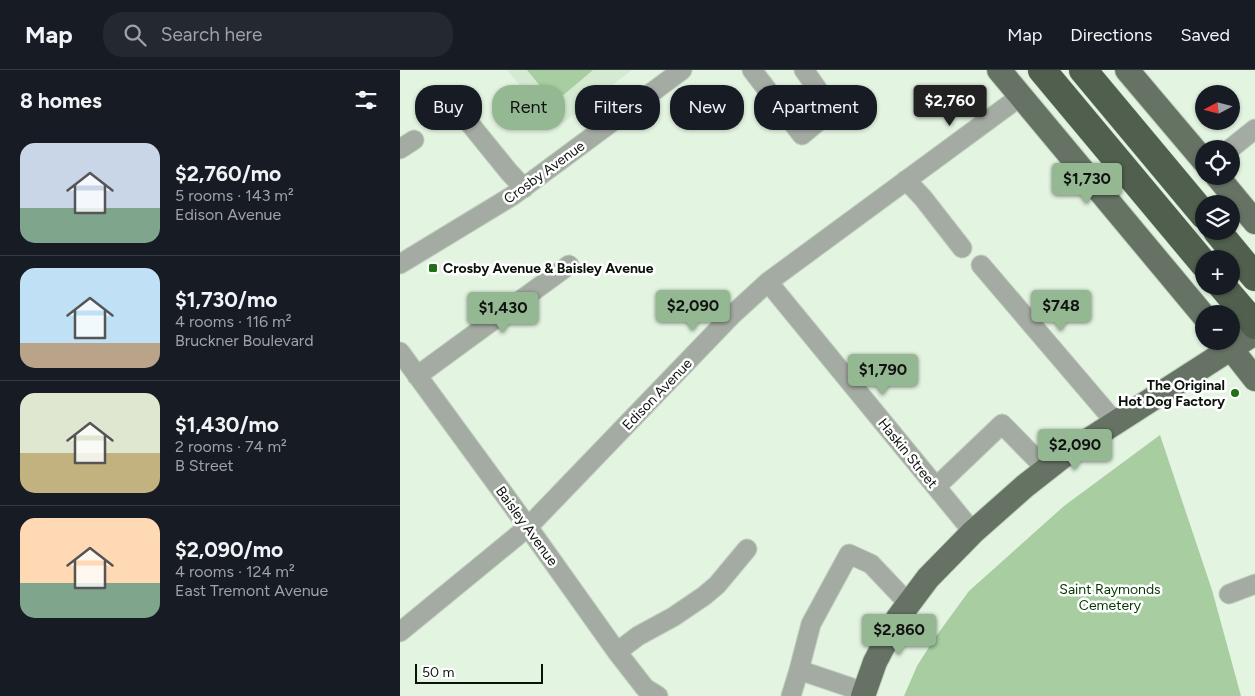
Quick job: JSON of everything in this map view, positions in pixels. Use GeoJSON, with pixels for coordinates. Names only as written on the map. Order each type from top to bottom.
{"type":"FeatureCollection","features":[{"type":"Feature","properties":{"kind":"highway"},"geometry":{"type":"LineString","coordinates":[[1042,70],[1195,253]]}},
{"type":"Feature","properties":{"kind":"highway"},"geometry":{"type":"LineString","coordinates":[[1083,70],[1195,204]]}},
{"type":"Feature","properties":{"kind":"highway"},"geometry":{"type":"LineString","coordinates":[[1224,240],[1255,277]]}},
{"type":"Feature","properties":{"kind":"highway"},"geometry":{"type":"LineString","coordinates":[[1225,295],[1242,338]]}},
{"type":"Feature","properties":{"kind":"main road"},"geometry":{"type":"LineString","coordinates":[[999,70],[1195,305]]}},
{"type":"Feature","properties":{"kind":"main road"},"geometry":{"type":"LineString","coordinates":[[1128,70],[1195,150]]}},
{"type":"Feature","properties":{"kind":"main road"},"geometry":{"type":"LineString","coordinates":[[1224,185],[1255,222]]}},
{"type":"Feature","properties":{"kind":"main road"},"geometry":{"type":"LineString","coordinates":[[863,694],[881,648],[908,603],[928,578],[973,532],[1046,469],[1242,338],[1255,379]]}},
{"type":"Feature","properties":{"kind":"street","name":"Crosby Avenue"},"geometry":{"type":"LineString","coordinates":[[400,264],[524,188],[682,70]]}},
{"type":"Feature","properties":{"kind":"street"},"geometry":{"type":"LineString","coordinates":[[752,70],[802,135],[832,110],[804,70]]}},
{"type":"Feature","properties":{"kind":"street","name":"Edison Avenue"},"geometry":{"type":"LineString","coordinates":[[400,632],[528,527],[732,315],[768,282],[1021,96]]}},
{"type":"Feature","properties":{"kind":"street"},"geometry":{"type":"LineString","coordinates":[[1240,141],[1255,129]]}},
{"type":"Feature","properties":{"kind":"street"},"geometry":{"type":"LineString","coordinates":[[475,130],[524,188]]}},
{"type":"Feature","properties":{"kind":"street"},"geometry":{"type":"LineString","coordinates":[[906,180],[923,198],[962,248]]}},
{"type":"Feature","properties":{"kind":"street"},"geometry":{"type":"LineString","coordinates":[[417,376],[569,265]]}},
{"type":"Feature","properties":{"kind":"street"},"geometry":{"type":"LineString","coordinates":[[981,266],[1115,422]]}},
{"type":"Feature","properties":{"kind":"street","name":"Haskin Street"},"geometry":{"type":"LineString","coordinates":[[768,282],[973,532]]}},
{"type":"Feature","properties":{"kind":"street","name":"Baisley Avenue"},"geometry":{"type":"LineString","coordinates":[[400,352],[617,652],[640,682],[650,692],[658,696]]}},
{"type":"Feature","properties":{"kind":"street"},"geometry":{"type":"LineString","coordinates":[[936,487],[1002,424],[1046,469]]}},
{"type":"Feature","properties":{"kind":"street"},"geometry":{"type":"LineString","coordinates":[[617,652],[638,636],[673,617],[704,596],[717,585],[747,549]]}},
{"type":"Feature","properties":{"kind":"street"},"geometry":{"type":"LineString","coordinates":[[791,696],[811,624],[849,554],[871,564],[908,603]]}},
{"type":"Feature","properties":{"kind":"street"},"geometry":{"type":"LineString","coordinates":[[1229,594],[1255,584]]}},
{"type":"Feature","properties":{"kind":"street"},"geometry":{"type":"LineString","coordinates":[[799,670],[863,694]]}},
{"type":"Feature","properties":{"kind":"shaded area"},"geometry":{"type":"Polygon","coordinates":[[[507,70],[632,70],[612,85],[575,85],[575,114],[565,121],[565,85],[520,85],[507,70]]]}},
{"type":"Feature","properties":{"kind":"green space"},"geometry":{"type":"Polygon","coordinates":[[[527,70],[593,70],[565,94],[565,85],[539,85],[527,70]]]}},
{"type":"Feature","properties":{"kind":"green space","name":"Saint Raymonds Cemetery"},"geometry":{"type":"Polygon","coordinates":[[[1160,435],[1212,590],[1241,696],[904,696],[917,666],[969,591],[1064,506],[1160,435]]]}},
{"type":"Feature","properties":{"kind":"place","name":"Crosby Avenue & Baisley Avenue"},"geometry":{"type":"Point","coordinates":[433,268]}},
{"type":"Feature","properties":{"kind":"place","name":"The Original Hot Dog Factory"},"geometry":{"type":"Point","coordinates":[1235,393]}}]}
